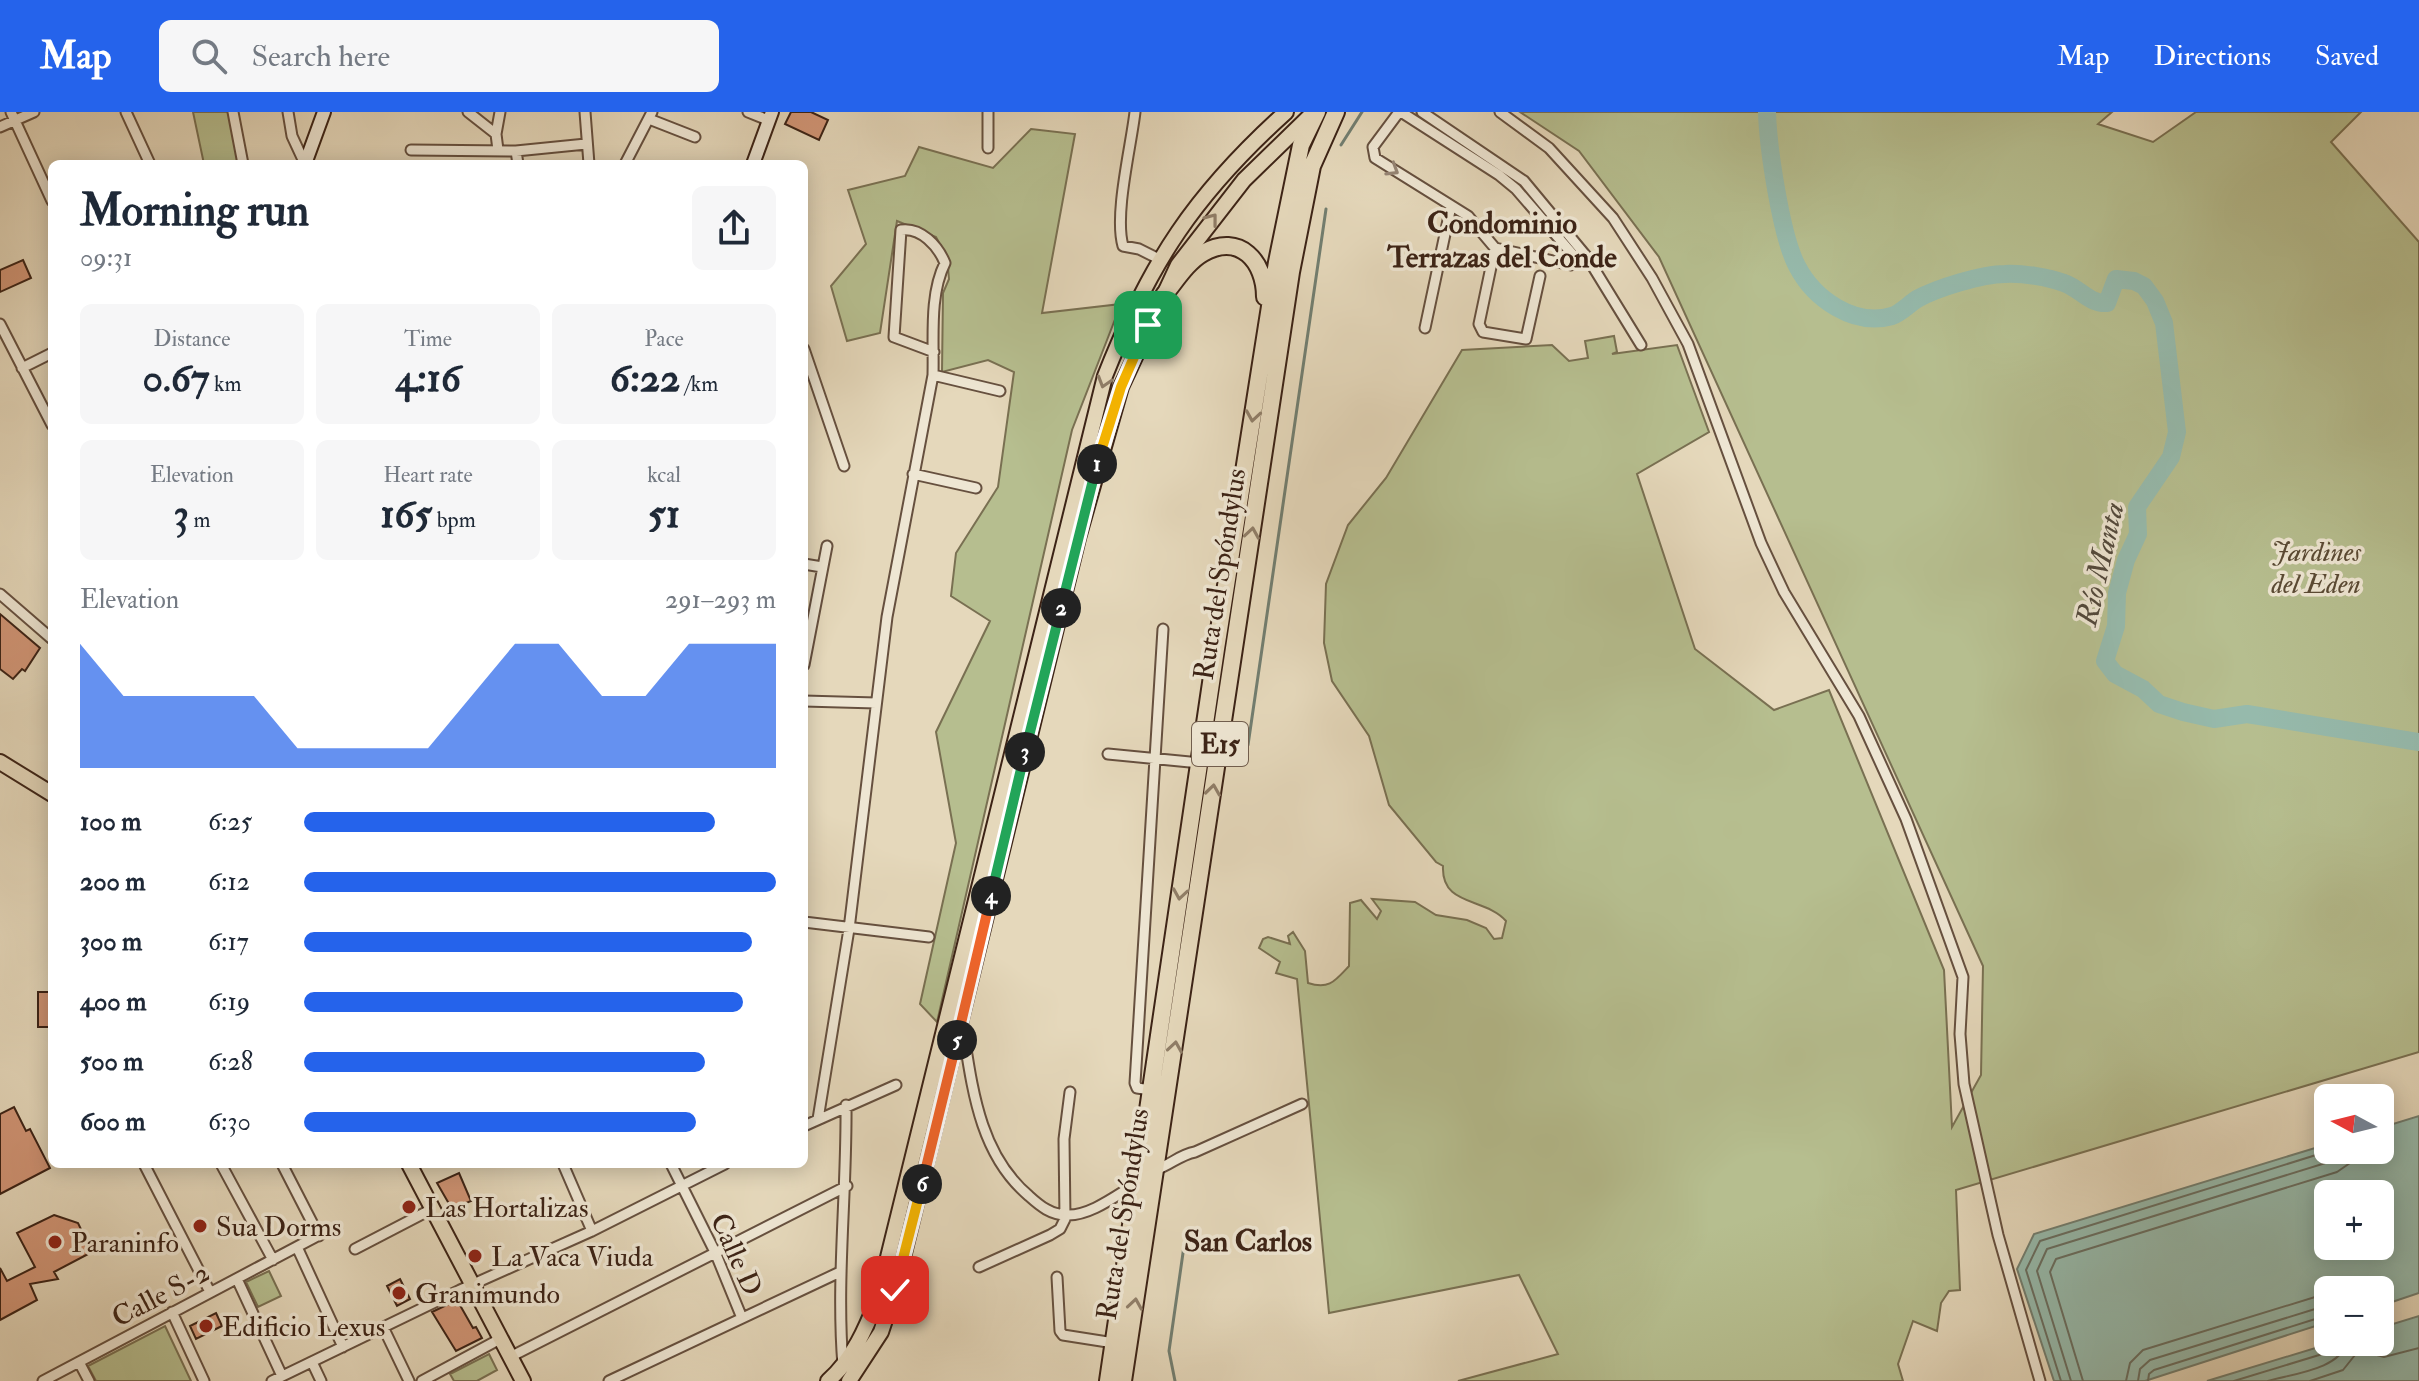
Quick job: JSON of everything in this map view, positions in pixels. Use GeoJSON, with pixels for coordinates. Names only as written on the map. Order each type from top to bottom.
{"type":"FeatureCollection","features":[{"type":"Feature","properties":{"kind":"highway","name":"Ruta del Spóndylus"},"geometry":{"type":"LineString","coordinates":[[1108,1381],[1287,207],[1301,145],[1315,112]]}},
{"type":"Feature","properties":{"kind":"highway","name":"Ruta del Spóndylus"},"geometry":{"type":"LineString","coordinates":[[1123,1381],[1291,272],[1312,166],[1336,112]]}},
{"type":"Feature","properties":{"kind":"highway"},"geometry":{"type":"LineString","coordinates":[[1164,295],[1204,252],[1222,247],[1246,252],[1258,263],[1265,278],[1266,339]]}},
{"type":"Feature","properties":{"kind":"main road"},"geometry":{"type":"LineString","coordinates":[[306,160],[324,112]]}},
{"type":"Feature","properties":{"kind":"main road"},"geometry":{"type":"LineString","coordinates":[[828,1381],[843,1366],[866,1327],[878,1298],[1105,376],[1122,333],[1159,259],[1210,186],[1286,112]]}},
{"type":"Feature","properties":{"kind":"main road"},"geometry":{"type":"LineString","coordinates":[[849,1381],[881,1332],[895,1290],[1109,422],[1132,360],[1178,265],[1224,203],[1315,112]]}},
{"type":"Feature","properties":{"kind":"main road"},"geometry":{"type":"LineString","coordinates":[[754,160],[770,116]]}},
{"type":"Feature","properties":{"kind":"main road"},"geometry":{"type":"LineString","coordinates":[[0,762],[48,792]]}},
{"type":"Feature","properties":{"kind":"main road"},"geometry":{"type":"LineString","coordinates":[[411,1168],[523,1381]]}},
{"type":"Feature","properties":{"kind":"street"},"geometry":{"type":"LineString","coordinates":[[0,127],[13,116],[34,112]]}},
{"type":"Feature","properties":{"kind":"street"},"geometry":{"type":"LineString","coordinates":[[126,112],[148,160]]}},
{"type":"Feature","properties":{"kind":"street"},"geometry":{"type":"LineString","coordinates":[[233,112],[242,160]]}},
{"type":"Feature","properties":{"kind":"street"},"geometry":{"type":"LineString","coordinates":[[288,112],[292,136],[303,160]]}},
{"type":"Feature","properties":{"kind":"street"},"geometry":{"type":"LineString","coordinates":[[468,112],[496,134]]}},
{"type":"Feature","properties":{"kind":"street"},"geometry":{"type":"LineString","coordinates":[[498,150],[496,134],[500,112]]}},
{"type":"Feature","properties":{"kind":"street"},"geometry":{"type":"LineString","coordinates":[[585,112],[588,160]]}},
{"type":"Feature","properties":{"kind":"street"},"geometry":{"type":"LineString","coordinates":[[748,112],[770,116]]}},
{"type":"Feature","properties":{"kind":"street"},"geometry":{"type":"LineString","coordinates":[[988,112],[988,148]]}},
{"type":"Feature","properties":{"kind":"street"},"geometry":{"type":"LineString","coordinates":[[1135,112],[1121,234],[1123,246],[1139,249],[1159,259]]}},
{"type":"Feature","properties":{"kind":"street"},"geometry":{"type":"LineString","coordinates":[[1583,260],[1571,265],[1495,248],[1477,223],[1372,156],[1373,147],[1400,112],[1445,134],[1520,185],[1583,260],[1598,273],[1641,345]]}},
{"type":"Feature","properties":{"kind":"street"},"geometry":{"type":"LineString","coordinates":[[1422,112],[1445,134]]}},
{"type":"Feature","properties":{"kind":"street"},"geometry":{"type":"LineString","coordinates":[[1500,112],[1549,148],[1602,206],[1652,278],[1688,344],[1761,543],[1784,592],[1859,716],[1906,819],[1963,977],[1960,1034],[1964,1084],[1998,1235],[2040,1381]]}},
{"type":"Feature","properties":{"kind":"street"},"geometry":{"type":"LineString","coordinates":[[627,160],[651,115],[695,137]]}},
{"type":"Feature","properties":{"kind":"street"},"geometry":{"type":"LineString","coordinates":[[13,116],[48,192]]}},
{"type":"Feature","properties":{"kind":"street"},"geometry":{"type":"LineString","coordinates":[[411,150],[516,151],[586,144]]}},
{"type":"Feature","properties":{"kind":"street"},"geometry":{"type":"LineString","coordinates":[[516,151],[517,160]]}},
{"type":"Feature","properties":{"kind":"street"},"geometry":{"type":"LineString","coordinates":[[1425,328],[1451,206]]}},
{"type":"Feature","properties":{"kind":"street"},"geometry":{"type":"LineString","coordinates":[[818,1119],[849,929],[887,617],[933,375],[939,274],[945,263],[939,249],[919,233],[901,230],[894,337],[934,352]]}},
{"type":"Feature","properties":{"kind":"street"},"geometry":{"type":"LineString","coordinates":[[1495,248],[1479,324],[1483,332],[1526,339],[1540,276]]}},
{"type":"Feature","properties":{"kind":"street"},"geometry":{"type":"LineString","coordinates":[[0,327],[48,417]]}},
{"type":"Feature","properties":{"kind":"street"},"geometry":{"type":"LineString","coordinates":[[22,368],[48,355]]}},
{"type":"Feature","properties":{"kind":"street"},"geometry":{"type":"LineString","coordinates":[[808,361],[844,466]]}},
{"type":"Feature","properties":{"kind":"street"},"geometry":{"type":"LineString","coordinates":[[933,375],[1000,391]]}},
{"type":"Feature","properties":{"kind":"street"},"geometry":{"type":"LineString","coordinates":[[913,474],[976,488]]}},
{"type":"Feature","properties":{"kind":"street"},"geometry":{"type":"LineString","coordinates":[[808,643],[827,546]]}},
{"type":"Feature","properties":{"kind":"street"},"geometry":{"type":"LineString","coordinates":[[808,565],[822,567]]}},
{"type":"Feature","properties":{"kind":"street"},"geometry":{"type":"LineString","coordinates":[[0,594],[48,636]]}},
{"type":"Feature","properties":{"kind":"street"},"geometry":{"type":"LineString","coordinates":[[1151,1090],[1137,1088],[1135,1083],[1163,629]]}},
{"type":"Feature","properties":{"kind":"street"},"geometry":{"type":"LineString","coordinates":[[808,701],[876,703]]}},
{"type":"Feature","properties":{"kind":"street"},"geometry":{"type":"LineString","coordinates":[[1108,754],[1200,763]]}},
{"type":"Feature","properties":{"kind":"street"},"geometry":{"type":"LineString","coordinates":[[808,923],[929,937]]}},
{"type":"Feature","properties":{"kind":"street"},"geometry":{"type":"LineString","coordinates":[[962,1020],[980,1120],[997,1157],[1032,1199],[1047,1211],[1066,1215],[1081,1213],[1139,1182]]}},
{"type":"Feature","properties":{"kind":"street"},"geometry":{"type":"LineString","coordinates":[[808,1124],[896,1085]]}},
{"type":"Feature","properties":{"kind":"street"},"geometry":{"type":"LineString","coordinates":[[979,1267],[1060,1229],[1066,1215],[1064,1139],[1070,1092]]}},
{"type":"Feature","properties":{"kind":"street"},"geometry":{"type":"LineString","coordinates":[[1155,1170],[1165,1167],[1179,1155],[1195,1152],[1302,1104]]}},
{"type":"Feature","properties":{"kind":"street"},"geometry":{"type":"LineString","coordinates":[[843,1366],[840,1272],[847,1186],[846,1105]]}},
{"type":"Feature","properties":{"kind":"street"},"geometry":{"type":"LineString","coordinates":[[146,1168],[210,1292]]}},
{"type":"Feature","properties":{"kind":"street"},"geometry":{"type":"LineString","coordinates":[[223,1168],[273,1260]]}},
{"type":"Feature","properties":{"kind":"street","name":"Calle S-2"},"geometry":{"type":"LineString","coordinates":[[43,1381],[321,1235],[284,1168]]}},
{"type":"Feature","properties":{"kind":"street"},"geometry":{"type":"LineString","coordinates":[[565,1168],[592,1231]]}},
{"type":"Feature","properties":{"kind":"street","name":"Calle D"},"geometry":{"type":"LineString","coordinates":[[673,1168],[715,1252],[742,1318]]}},
{"type":"Feature","properties":{"kind":"street"},"geometry":{"type":"LineString","coordinates":[[237,1279],[277,1379],[592,1231],[718,1168]]}},
{"type":"Feature","properties":{"kind":"street"},"geometry":{"type":"LineString","coordinates":[[510,1357],[847,1186]]}},
{"type":"Feature","properties":{"kind":"street"},"geometry":{"type":"LineString","coordinates":[[355,1249],[432,1209]]}},
{"type":"Feature","properties":{"kind":"street"},"geometry":{"type":"LineString","coordinates":[[297,1247],[343,1347]]}},
{"type":"Feature","properties":{"kind":"street"},"geometry":{"type":"LineString","coordinates":[[609,1381],[840,1272]]}},
{"type":"Feature","properties":{"kind":"street"},"geometry":{"type":"LineString","coordinates":[[1057,1277],[1060,1331],[1063,1335],[1114,1343]]}},
{"type":"Feature","properties":{"kind":"street"},"geometry":{"type":"LineString","coordinates":[[172,1312],[204,1381]]}},
{"type":"Feature","properties":{"kind":"street"},"geometry":{"type":"LineString","coordinates":[[384,1329],[409,1381]]}},
{"type":"Feature","properties":{"kind":"street"},"geometry":{"type":"LineString","coordinates":[[422,1381],[500,1339]]}},
{"type":"Feature","properties":{"kind":"street"},"geometry":{"type":"LineString","coordinates":[[79,1362],[89,1381]]}},
{"type":"Feature","properties":{"kind":"street"},"geometry":{"type":"LineString","coordinates":[[312,1362],[321,1381]]}},
{"type":"Feature","properties":{"kind":"green space"},"geometry":{"type":"Polygon","coordinates":[[[193,112],[228,112],[239,160],[203,160],[193,112]]]}},
{"type":"Feature","properties":{"kind":"green space","name":"Jardines del Eden"},"geometry":{"type":"Polygon","coordinates":[[[1520,112],[2112,112],[2098,124],[2153,142],[2196,112],[2361,112],[2331,142],[2419,242],[2419,1052],[1956,1190],[1960,1290],[1949,1291],[1941,1303],[1937,1331],[1913,1321],[1898,1364],[1903,1381],[1458,1381],[1558,1354],[1519,1275],[1329,1313],[1297,979],[1276,973],[1280,962],[1259,948],[1263,939],[1268,937],[1290,944],[1288,936],[1293,932],[1305,951],[1308,983],[1327,985],[1349,966],[1350,903],[1361,900],[1377,919],[1381,911],[1372,899],[1415,902],[1436,915],[1467,920],[1486,928],[1494,939],[1502,938],[1506,921],[1497,913],[1449,889],[1443,866],[1436,862],[1389,805],[1369,736],[1332,681],[1324,643],[1326,584],[1348,525],[1386,478],[1462,350],[1552,345],[1569,361],[1588,358],[1585,341],[1614,336],[1617,352],[1612,354],[1677,345],[1709,432],[1637,474],[1695,649],[1774,710],[1829,690],[1944,970],[1952,1127],[1981,1075],[1983,966],[1659,257],[1579,151],[1520,112]]]}},
{"type":"Feature","properties":{"kind":"green space"},"geometry":{"type":"Polygon","coordinates":[[[1031,129],[1075,134],[1042,313],[1121,304],[1072,430],[937,1022],[920,1004],[956,843],[936,732],[990,621],[951,596],[956,553],[998,487],[1014,372],[988,360],[942,372],[943,293],[949,279],[947,257],[936,237],[897,221],[880,333],[847,341],[831,286],[866,244],[848,190],[905,176],[919,147],[993,168],[1031,129]]]}},
{"type":"Feature","properties":{"kind":"green space"},"geometry":{"type":"Polygon","coordinates":[[[269,1271],[281,1296],[258,1307],[246,1282],[269,1271]]]}},
{"type":"Feature","properties":{"kind":"green space"},"geometry":{"type":"Polygon","coordinates":[[[165,1326],[191,1381],[96,1381],[88,1366],[165,1326]]]}},
{"type":"Feature","properties":{"kind":"green space"},"geometry":{"type":"Polygon","coordinates":[[[489,1354],[497,1370],[477,1381],[454,1381],[450,1374],[489,1354]]]}},
{"type":"Feature","properties":{"kind":"water"},"geometry":{"type":"Polygon","coordinates":[[[2419,1116],[2419,1293],[2394,1301],[2394,1276],[2314,1276],[2314,1327],[2145,1381],[2054,1381],[2017,1269],[2034,1234],[2314,1148],[2314,1164],[2394,1164],[2394,1124],[2419,1116]]]}},
{"type":"Feature","properties":{"kind":"water"},"geometry":{"type":"Polygon","coordinates":[[[2419,1316],[2419,1381],[2207,1381],[2314,1348],[2314,1356],[2394,1356],[2394,1324],[2419,1316]]]}},
{"type":"Feature","properties":{"kind":"building"},"geometry":{"type":"Polygon","coordinates":[[[791,112],[811,112],[828,120],[819,140],[785,124],[791,112]]]}},
{"type":"Feature","properties":{"kind":"building"},"geometry":{"type":"Polygon","coordinates":[[[23,260],[31,278],[0,292],[0,270],[23,260]]]}},
{"type":"Feature","properties":{"kind":"building"},"geometry":{"type":"Polygon","coordinates":[[[0,614],[40,648],[25,671],[22,669],[13,679],[0,669],[0,614]]]}},
{"type":"Feature","properties":{"kind":"building"},"geometry":{"type":"Polygon","coordinates":[[[38,992],[48,992],[48,1027],[38,1027],[38,992]]]}},
{"type":"Feature","properties":{"kind":"building"},"geometry":{"type":"Polygon","coordinates":[[[14,1107],[26,1131],[30,1129],[50,1168],[0,1194],[0,1114],[14,1107]]]}},
{"type":"Feature","properties":{"kind":"building"},"geometry":{"type":"Polygon","coordinates":[[[459,1173],[471,1201],[452,1209],[437,1183],[459,1173]]]}},
{"type":"Feature","properties":{"kind":"building","name":"Paraninfo"},"geometry":{"type":"Polygon","coordinates":[[[54,1215],[78,1223],[92,1252],[54,1272],[58,1279],[30,1284],[37,1300],[0,1320],[0,1268],[7,1281],[35,1267],[17,1233],[54,1215]]]}},
{"type":"Feature","properties":{"kind":"building","name":"Granimundo"},"geometry":{"type":"Polygon","coordinates":[[[400,1279],[410,1299],[397,1306],[387,1286],[400,1279]]]}},
{"type":"Feature","properties":{"kind":"building"},"geometry":{"type":"Polygon","coordinates":[[[457,1300],[482,1338],[456,1351],[432,1312],[457,1300]]]}},
{"type":"Feature","properties":{"kind":"building","name":"Edificio Lexus"},"geometry":{"type":"Polygon","coordinates":[[[216,1313],[222,1326],[196,1339],[190,1326],[216,1313]]]}},
{"type":"Feature","properties":{"kind":"waterway"},"geometry":{"type":"LineString","coordinates":[[1341,145],[1362,112]]}},
{"type":"Feature","properties":{"kind":"waterway","name":"Río Manta"},"geometry":{"type":"LineString","coordinates":[[1767,112],[1776,191],[1791,252],[1804,278],[1837,308],[1864,317],[1892,316],[1917,299],[1948,286],[1984,276],[2012,274],[2058,281],[2101,303],[2107,303],[2116,279],[2134,281],[2144,286],[2155,301],[2164,323],[2177,432],[2171,457],[2137,507],[2138,534],[2126,560],[2117,593],[2116,626],[2105,661],[2115,674],[2143,689],[2159,704],[2214,719],[2247,714],[2419,742]]}},
{"type":"Feature","properties":{"kind":"waterway"},"geometry":{"type":"LineString","coordinates":[[1248,745],[1326,209]]}},
{"type":"Feature","properties":{"kind":"waterway"},"geometry":{"type":"LineString","coordinates":[[1175,1381],[1169,1351],[1184,1246]]}},
{"type":"Feature","properties":{"kind":"place","name":"Las Hortalizas"},"geometry":{"type":"Point","coordinates":[409,1207]}},
{"type":"Feature","properties":{"kind":"place","name":"Sua Dorms"},"geometry":{"type":"Point","coordinates":[200,1226]}},
{"type":"Feature","properties":{"kind":"place","name":"Paraninfo"},"geometry":{"type":"Point","coordinates":[55,1242]}},
{"type":"Feature","properties":{"kind":"place","name":"La Vaca Viuda"},"geometry":{"type":"Point","coordinates":[475,1256]}},
{"type":"Feature","properties":{"kind":"place","name":"Granimundo"},"geometry":{"type":"Point","coordinates":[399,1293]}},
{"type":"Feature","properties":{"kind":"place","name":"Edificio Lexus"},"geometry":{"type":"Point","coordinates":[206,1326]}},
{"type":"Feature","properties":{"kind":"district","name":"Condominio Terrazas del Conde"},"geometry":{"type":"Point","coordinates":[1502,240]}},
{"type":"Feature","properties":{"kind":"district","name":"San Carlos"},"geometry":{"type":"Point","coordinates":[1248,1241]}},
{"type":"Feature","properties":{"kind":"route"},"geometry":{"type":"LineString","coordinates":[[895,1290],[1096,469],[1121,387],[1148,325]]}}]}
